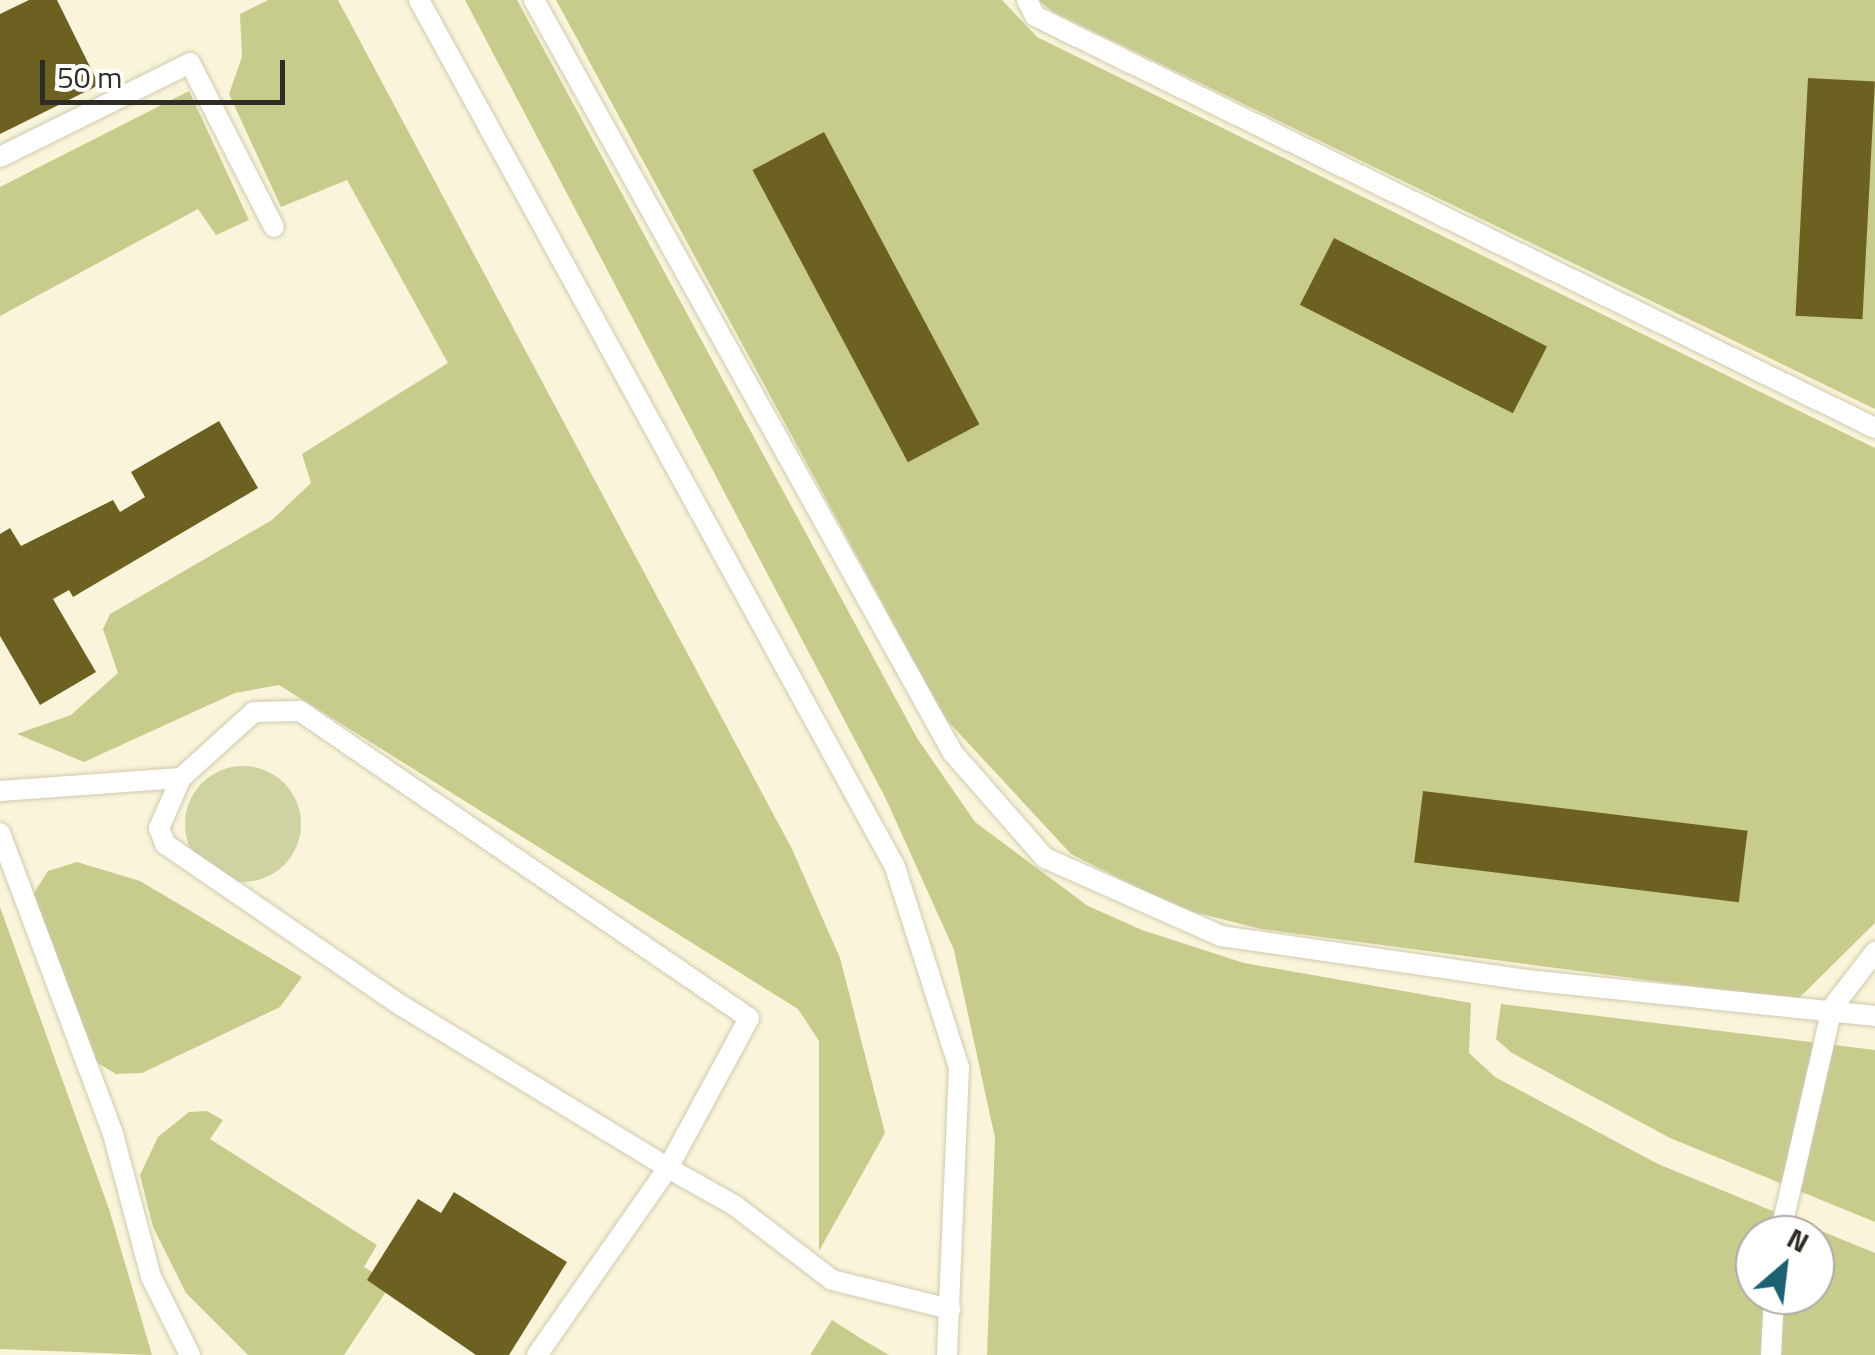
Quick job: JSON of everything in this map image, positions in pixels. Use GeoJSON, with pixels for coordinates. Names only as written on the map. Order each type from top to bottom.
{"type":"FeatureCollection","features":[{"type":"Feature","properties":{"kind":"lane"},"geometry":{"type":"LineString","coordinates":[[418,0],[895,867],[959,1068],[946,1355]]}},
{"type":"Feature","properties":{"kind":"lane"},"geometry":{"type":"LineString","coordinates":[[534,0],[953,753],[1044,858],[1221,936],[1526,980],[1832,1008],[1875,1016]]}},
{"type":"Feature","properties":{"kind":"lane"},"geometry":{"type":"LineString","coordinates":[[1026,0],[1035,16],[1875,428]]}},
{"type":"Feature","properties":{"kind":"lane"},"geometry":{"type":"LineString","coordinates":[[0,157],[190,63],[274,226]]}},
{"type":"Feature","properties":{"kind":"lane"},"geometry":{"type":"LineString","coordinates":[[537,1355],[668,1168],[749,1018],[300,712],[254,712],[181,778],[158,828],[165,844],[402,1006],[668,1168],[832,1280],[950,1308]]}},
{"type":"Feature","properties":{"kind":"lane"},"geometry":{"type":"LineString","coordinates":[[0,792],[181,778]]}},
{"type":"Feature","properties":{"kind":"lane"},"geometry":{"type":"LineString","coordinates":[[0,834],[113,1134],[152,1277],[190,1355]]}},
{"type":"Feature","properties":{"kind":"lane"},"geometry":{"type":"LineString","coordinates":[[1785,1215],[1832,1008],[1875,952]]}},
{"type":"Feature","properties":{"kind":"lane"},"geometry":{"type":"LineString","coordinates":[[1771,1355],[1773,1315]]}},
{"type":"Feature","properties":{"kind":"green space"},"geometry":{"type":"Polygon","coordinates":[[[268,0],[338,0],[792,849],[840,958],[885,1133],[819,1251],[819,1041],[798,1009],[279,685],[235,693],[84,762],[17,734],[71,715],[118,673],[103,629],[110,614],[272,520],[311,483],[302,454],[448,363],[347,180],[281,207],[229,94],[242,57],[240,14],[268,0]]]}},
{"type":"Feature","properties":{"kind":"green space"},"geometry":{"type":"Polygon","coordinates":[[[465,0],[517,0],[917,738],[975,822],[1088,906],[1142,930],[1244,963],[1471,1003],[1469,1053],[1495,1077],[1658,1164],[1782,1215],[1735,1215],[1735,1315],[1835,1315],[1835,1237],[1875,1253],[1875,1355],[987,1355],[995,1138],[954,950],[886,799],[465,0]]]}},
{"type":"Feature","properties":{"kind":"green space"},"geometry":{"type":"Polygon","coordinates":[[[556,0],[1002,0],[1037,37],[1875,448],[1875,923],[1797,1000],[1261,929],[1178,908],[1071,854],[944,717],[556,0]]]}},
{"type":"Feature","properties":{"kind":"green space"},"geometry":{"type":"Polygon","coordinates":[[[1038,0],[1875,0],[1875,409],[1053,12],[1038,0]]]}},
{"type":"Feature","properties":{"kind":"green space"},"geometry":{"type":"Polygon","coordinates":[[[189,91],[249,220],[216,235],[198,209],[0,316],[0,187],[189,91]]]}},
{"type":"Feature","properties":{"kind":"green space"},"geometry":{"type":"Polygon","coordinates":[[[243,766],[265,770],[284,783],[297,802],[301,824],[297,846],[284,865],[265,878],[243,882],[221,878],[202,865],[189,846],[185,824],[189,802],[202,783],[221,770],[243,766]]]}},
{"type":"Feature","properties":{"kind":"green space"},"geometry":{"type":"Polygon","coordinates":[[[77,862],[140,881],[302,977],[280,1007],[142,1073],[116,1074],[86,1056],[32,896],[48,871],[77,862]]]}},
{"type":"Feature","properties":{"kind":"green space"},"geometry":{"type":"Polygon","coordinates":[[[0,907],[109,1209],[152,1355],[0,1349],[0,907]]]}},
{"type":"Feature","properties":{"kind":"green space"},"geometry":{"type":"Polygon","coordinates":[[[1501,1004],[1875,1050],[1875,1222],[1670,1138],[1512,1053],[1496,1039],[1501,1004]]]}},
{"type":"Feature","properties":{"kind":"green space"},"geometry":{"type":"Polygon","coordinates":[[[207,1111],[223,1120],[210,1139],[377,1245],[364,1267],[391,1284],[344,1355],[248,1355],[186,1293],[153,1227],[140,1175],[158,1137],[189,1112],[207,1111]]]}},
{"type":"Feature","properties":{"kind":"green space"},"geometry":{"type":"Polygon","coordinates":[[[832,1320],[865,1341],[889,1355],[810,1355],[832,1320]]]}},
{"type":"Feature","properties":{"kind":"building"},"geometry":{"type":"Polygon","coordinates":[[[29,0],[57,0],[99,85],[0,134],[0,14],[29,0]]]}},
{"type":"Feature","properties":{"kind":"building"},"geometry":{"type":"Polygon","coordinates":[[[1808,78],[1875,82],[1862,319],[1796,316],[1808,78]]]}},
{"type":"Feature","properties":{"kind":"building"},"geometry":{"type":"Polygon","coordinates":[[[824,132],[979,424],[908,462],[752,170],[824,132]]]}},
{"type":"Feature","properties":{"kind":"building"},"geometry":{"type":"Polygon","coordinates":[[[1334,238],[1547,347],[1513,413],[1300,305],[1334,238]]]}},
{"type":"Feature","properties":{"kind":"building"},"geometry":{"type":"Polygon","coordinates":[[[219,421],[258,488],[73,597],[69,590],[53,599],[96,672],[40,705],[0,636],[0,534],[10,528],[21,546],[113,500],[120,512],[145,497],[131,472],[219,421]]]}},
{"type":"Feature","properties":{"kind":"building"},"geometry":{"type":"Polygon","coordinates":[[[1423,791],[1748,831],[1739,902],[1414,862],[1423,791]]]}},
{"type":"Feature","properties":{"kind":"building"},"geometry":{"type":"Polygon","coordinates":[[[454,1192],[567,1262],[509,1355],[476,1355],[367,1280],[418,1199],[441,1213],[454,1192]]]}}]}
